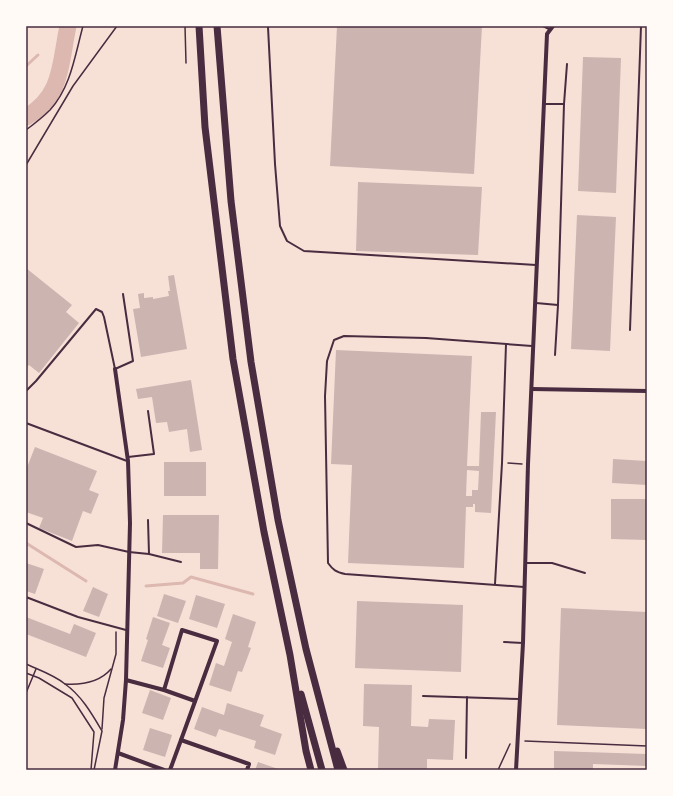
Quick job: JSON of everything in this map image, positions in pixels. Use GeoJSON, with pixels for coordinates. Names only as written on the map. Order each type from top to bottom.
{"type":"FeatureCollection","features":[{"type":"Feature","properties":{"kind":"highway"},"geometry":{"type":"LineString","coordinates":[[199,26],[205,127],[233,359],[264,532],[290,655],[306,751],[311,770]]}},
{"type":"Feature","properties":{"kind":"highway"},"geometry":{"type":"LineString","coordinates":[[217,26],[231,201],[251,362],[278,520],[306,649],[338,770]]}},
{"type":"Feature","properties":{"kind":"highway"},"geometry":{"type":"LineString","coordinates":[[290,655],[322,770]]}},
{"type":"Feature","properties":{"kind":"highway"},"geometry":{"type":"LineString","coordinates":[[323,712],[344,770]]}},
{"type":"Feature","properties":{"kind":"street"},"geometry":{"type":"LineString","coordinates":[[516,770],[523,643],[528,464],[536,303],[536,265],[545,104],[547,34],[551,27]]}},
{"type":"Feature","properties":{"kind":"street"},"geometry":{"type":"LineString","coordinates":[[115,370],[128,459],[129,552],[126,680],[123,720],[115,770]]}},
{"type":"Feature","properties":{"kind":"street"},"geometry":{"type":"LineString","coordinates":[[532,389],[647,391]]}},
{"type":"Feature","properties":{"kind":"street"},"geometry":{"type":"LineString","coordinates":[[164,690],[182,630],[217,641],[170,770]]}},
{"type":"Feature","properties":{"kind":"street"},"geometry":{"type":"LineString","coordinates":[[126,680],[164,690],[195,701]]}},
{"type":"Feature","properties":{"kind":"street"},"geometry":{"type":"LineString","coordinates":[[181,740],[249,764],[247,770]]}},
{"type":"Feature","properties":{"kind":"street"},"geometry":{"type":"LineString","coordinates":[[118,753],[164,770]]}},
{"type":"Feature","properties":{"kind":"lane"},"geometry":{"type":"LineString","coordinates":[[543,26],[551,27]]}},
{"type":"Feature","properties":{"kind":"lane"},"geometry":{"type":"LineString","coordinates":[[630,330],[641,26]]}},
{"type":"Feature","properties":{"kind":"lane"},"geometry":{"type":"LineString","coordinates":[[268,27],[275,164],[280,226],[287,241],[304,251],[536,265]]}},
{"type":"Feature","properties":{"kind":"lane"},"geometry":{"type":"LineString","coordinates":[[555,355],[558,305],[564,104],[567,64]]}},
{"type":"Feature","properties":{"kind":"lane"},"geometry":{"type":"LineString","coordinates":[[545,104],[564,104]]}},
{"type":"Feature","properties":{"kind":"lane"},"geometry":{"type":"LineString","coordinates":[[26,391],[96,309],[102,312],[104,317],[115,370],[133,361],[123,294]]}},
{"type":"Feature","properties":{"kind":"lane"},"geometry":{"type":"LineString","coordinates":[[536,303],[558,305]]}},
{"type":"Feature","properties":{"kind":"lane"},"geometry":{"type":"LineString","coordinates":[[524,587],[345,574],[336,572],[332,569],[328,563],[325,396],[327,361],[334,340],[344,336],[426,338],[533,346]]}},
{"type":"Feature","properties":{"kind":"lane"},"geometry":{"type":"LineString","coordinates":[[495,584],[502,463],[506,344]]}},
{"type":"Feature","properties":{"kind":"lane"},"geometry":{"type":"LineString","coordinates":[[26,423],[128,459],[154,454],[148,410]]}},
{"type":"Feature","properties":{"kind":"lane"},"geometry":{"type":"LineString","coordinates":[[148,520],[148,554]]}},
{"type":"Feature","properties":{"kind":"lane"},"geometry":{"type":"LineString","coordinates":[[26,523],[76,547],[98,546],[148,554],[181,562]]}},
{"type":"Feature","properties":{"kind":"lane"},"geometry":{"type":"LineString","coordinates":[[526,563],[552,563],[585,573]]}},
{"type":"Feature","properties":{"kind":"lane"},"geometry":{"type":"LineString","coordinates":[[26,597],[78,617],[128,630]]}},
{"type":"Feature","properties":{"kind":"lane"},"geometry":{"type":"LineString","coordinates":[[504,642],[523,643]]}},
{"type":"Feature","properties":{"kind":"lane"},"geometry":{"type":"LineString","coordinates":[[423,696],[520,699]]}},
{"type":"Feature","properties":{"kind":"lane"},"geometry":{"type":"LineString","coordinates":[[466,758],[467,697]]}},
{"type":"Feature","properties":{"kind":"path"},"geometry":{"type":"LineString","coordinates":[[26,130],[50,110],[62,93],[73,67],[83,26]]}},
{"type":"Feature","properties":{"kind":"path"},"geometry":{"type":"LineString","coordinates":[[26,166],[73,86],[117,26]]}},
{"type":"Feature","properties":{"kind":"path"},"geometry":{"type":"LineString","coordinates":[[185,26],[186,63]]}},
{"type":"Feature","properties":{"kind":"path"},"geometry":{"type":"LineString","coordinates":[[502,463],[528,464]]}},
{"type":"Feature","properties":{"kind":"path"},"geometry":{"type":"LineString","coordinates":[[94,770],[102,730],[104,698],[116,654],[116,627]]}},
{"type":"Feature","properties":{"kind":"path"},"geometry":{"type":"LineString","coordinates":[[26,664],[65,684],[86,706],[102,730]]}},
{"type":"Feature","properties":{"kind":"path"},"geometry":{"type":"LineString","coordinates":[[65,684],[92,682],[104,676],[112,668]]}},
{"type":"Feature","properties":{"kind":"path"},"geometry":{"type":"LineString","coordinates":[[26,693],[36,669]]}},
{"type":"Feature","properties":{"kind":"path"},"geometry":{"type":"LineString","coordinates":[[26,673],[39,678],[72,698],[94,732],[91,770]]}},
{"type":"Feature","properties":{"kind":"path"},"geometry":{"type":"LineString","coordinates":[[498,770],[511,743],[526,740],[647,746]]}},
{"type":"Feature","properties":{"kind":"building"},"geometry":{"type":"Polygon","coordinates":[[[337,26],[482,26],[474,174],[330,166],[337,26]]]}},
{"type":"Feature","properties":{"kind":"building"},"geometry":{"type":"Polygon","coordinates":[[[583,57],[621,58],[616,193],[578,191],[583,57]]]}},
{"type":"Feature","properties":{"kind":"building"},"geometry":{"type":"Polygon","coordinates":[[[358,182],[482,187],[478,255],[356,251],[358,182]]]}},
{"type":"Feature","properties":{"kind":"building"},"geometry":{"type":"Polygon","coordinates":[[[577,215],[616,217],[610,351],[571,349],[577,215]]]}},
{"type":"Feature","properties":{"kind":"building"},"geometry":{"type":"Polygon","coordinates":[[[26,268],[72,305],[66,312],[79,323],[39,373],[29,365],[26,368],[26,268]]]}},
{"type":"Feature","properties":{"kind":"building"},"geometry":{"type":"Polygon","coordinates":[[[174,275],[187,349],[141,357],[133,309],[140,308],[138,294],[144,293],[144,298],[153,297],[153,299],[169,296],[168,291],[170,291],[168,276],[174,275]]]}},
{"type":"Feature","properties":{"kind":"building"},"geometry":{"type":"Polygon","coordinates":[[[336,350],[472,356],[467,466],[479,466],[481,412],[496,412],[491,513],[475,512],[475,504],[473,504],[473,507],[466,507],[464,568],[348,563],[352,465],[331,464],[336,350]],[[467,470],[466,496],[472,496],[472,490],[478,490],[479,471],[467,470]]]}},
{"type":"Feature","properties":{"kind":"building"},"geometry":{"type":"Polygon","coordinates":[[[191,380],[202,450],[190,452],[187,429],[169,432],[167,422],[156,423],[152,397],[138,399],[136,389],[191,380]]]}},
{"type":"Feature","properties":{"kind":"building"},"geometry":{"type":"Polygon","coordinates":[[[35,447],[97,471],[89,490],[99,494],[91,514],[83,511],[72,541],[39,528],[43,518],[26,512],[26,470],[35,447]]]}},
{"type":"Feature","properties":{"kind":"building"},"geometry":{"type":"Polygon","coordinates":[[[613,459],[647,461],[647,485],[612,483],[613,459]]]}},
{"type":"Feature","properties":{"kind":"building"},"geometry":{"type":"Polygon","coordinates":[[[164,462],[206,462],[206,496],[164,496],[164,462]]]}},
{"type":"Feature","properties":{"kind":"building"},"geometry":{"type":"Polygon","coordinates":[[[611,499],[647,499],[647,540],[611,539],[611,499]]]}},
{"type":"Feature","properties":{"kind":"building"},"geometry":{"type":"Polygon","coordinates":[[[163,515],[219,515],[218,569],[200,569],[200,553],[162,553],[163,515]]]}},
{"type":"Feature","properties":{"kind":"building"},"geometry":{"type":"Polygon","coordinates":[[[26,563],[44,569],[35,594],[26,591],[26,563]]]}},
{"type":"Feature","properties":{"kind":"building"},"geometry":{"type":"Polygon","coordinates":[[[93,587],[108,594],[99,617],[83,611],[93,587]]]}},
{"type":"Feature","properties":{"kind":"building"},"geometry":{"type":"Polygon","coordinates":[[[164,594],[186,601],[178,623],[157,616],[164,594]]]}},
{"type":"Feature","properties":{"kind":"building"},"geometry":{"type":"Polygon","coordinates":[[[196,595],[225,604],[217,628],[189,619],[196,595]]]}},
{"type":"Feature","properties":{"kind":"building"},"geometry":{"type":"Polygon","coordinates":[[[357,601],[463,605],[461,672],[355,668],[357,601]]]}},
{"type":"Feature","properties":{"kind":"building"},"geometry":{"type":"Polygon","coordinates":[[[561,608],[647,612],[647,729],[557,725],[561,608]]]}},
{"type":"Feature","properties":{"kind":"building"},"geometry":{"type":"Polygon","coordinates":[[[233,614],[256,622],[248,647],[251,648],[242,672],[238,671],[231,692],[209,685],[216,663],[224,666],[232,642],[225,639],[233,614]]]}},
{"type":"Feature","properties":{"kind":"building"},"geometry":{"type":"Polygon","coordinates":[[[26,617],[70,634],[74,624],[96,633],[86,657],[26,634],[26,617]]]}},
{"type":"Feature","properties":{"kind":"building"},"geometry":{"type":"Polygon","coordinates":[[[153,617],[170,623],[162,645],[170,648],[163,668],[141,661],[148,640],[146,639],[153,617]]]}},
{"type":"Feature","properties":{"kind":"building"},"geometry":{"type":"Polygon","coordinates":[[[364,684],[412,685],[411,726],[428,727],[429,719],[455,720],[453,760],[427,759],[427,770],[378,770],[379,727],[363,726],[364,684]]]}},
{"type":"Feature","properties":{"kind":"building"},"geometry":{"type":"Polygon","coordinates":[[[150,690],[171,698],[163,720],[142,713],[150,690]]]}},
{"type":"Feature","properties":{"kind":"building"},"geometry":{"type":"Polygon","coordinates":[[[227,703],[264,715],[260,726],[282,734],[275,755],[254,748],[256,741],[219,729],[216,737],[194,729],[202,707],[224,715],[227,703]]]}},
{"type":"Feature","properties":{"kind":"building"},"geometry":{"type":"Polygon","coordinates":[[[150,728],[172,735],[165,757],[143,750],[150,728]]]}},
{"type":"Feature","properties":{"kind":"building"},"geometry":{"type":"Polygon","coordinates":[[[554,751],[647,754],[647,766],[593,764],[593,770],[554,770],[554,751]]]}},
{"type":"Feature","properties":{"kind":"building"},"geometry":{"type":"Polygon","coordinates":[[[258,762],[281,770],[255,770],[258,762]]]}},
{"type":"Feature","properties":{"kind":"waterway"},"geometry":{"type":"LineString","coordinates":[[26,117],[38,109],[53,89],[61,66],[68,26]]}},
{"type":"Feature","properties":{"kind":"waterway"},"geometry":{"type":"LineString","coordinates":[[26,66],[38,55]]}},
{"type":"Feature","properties":{"kind":"waterway"},"geometry":{"type":"LineString","coordinates":[[26,543],[86,581]]}},
{"type":"Feature","properties":{"kind":"waterway"},"geometry":{"type":"LineString","coordinates":[[146,586],[183,583],[191,577],[253,594]]}}]}
